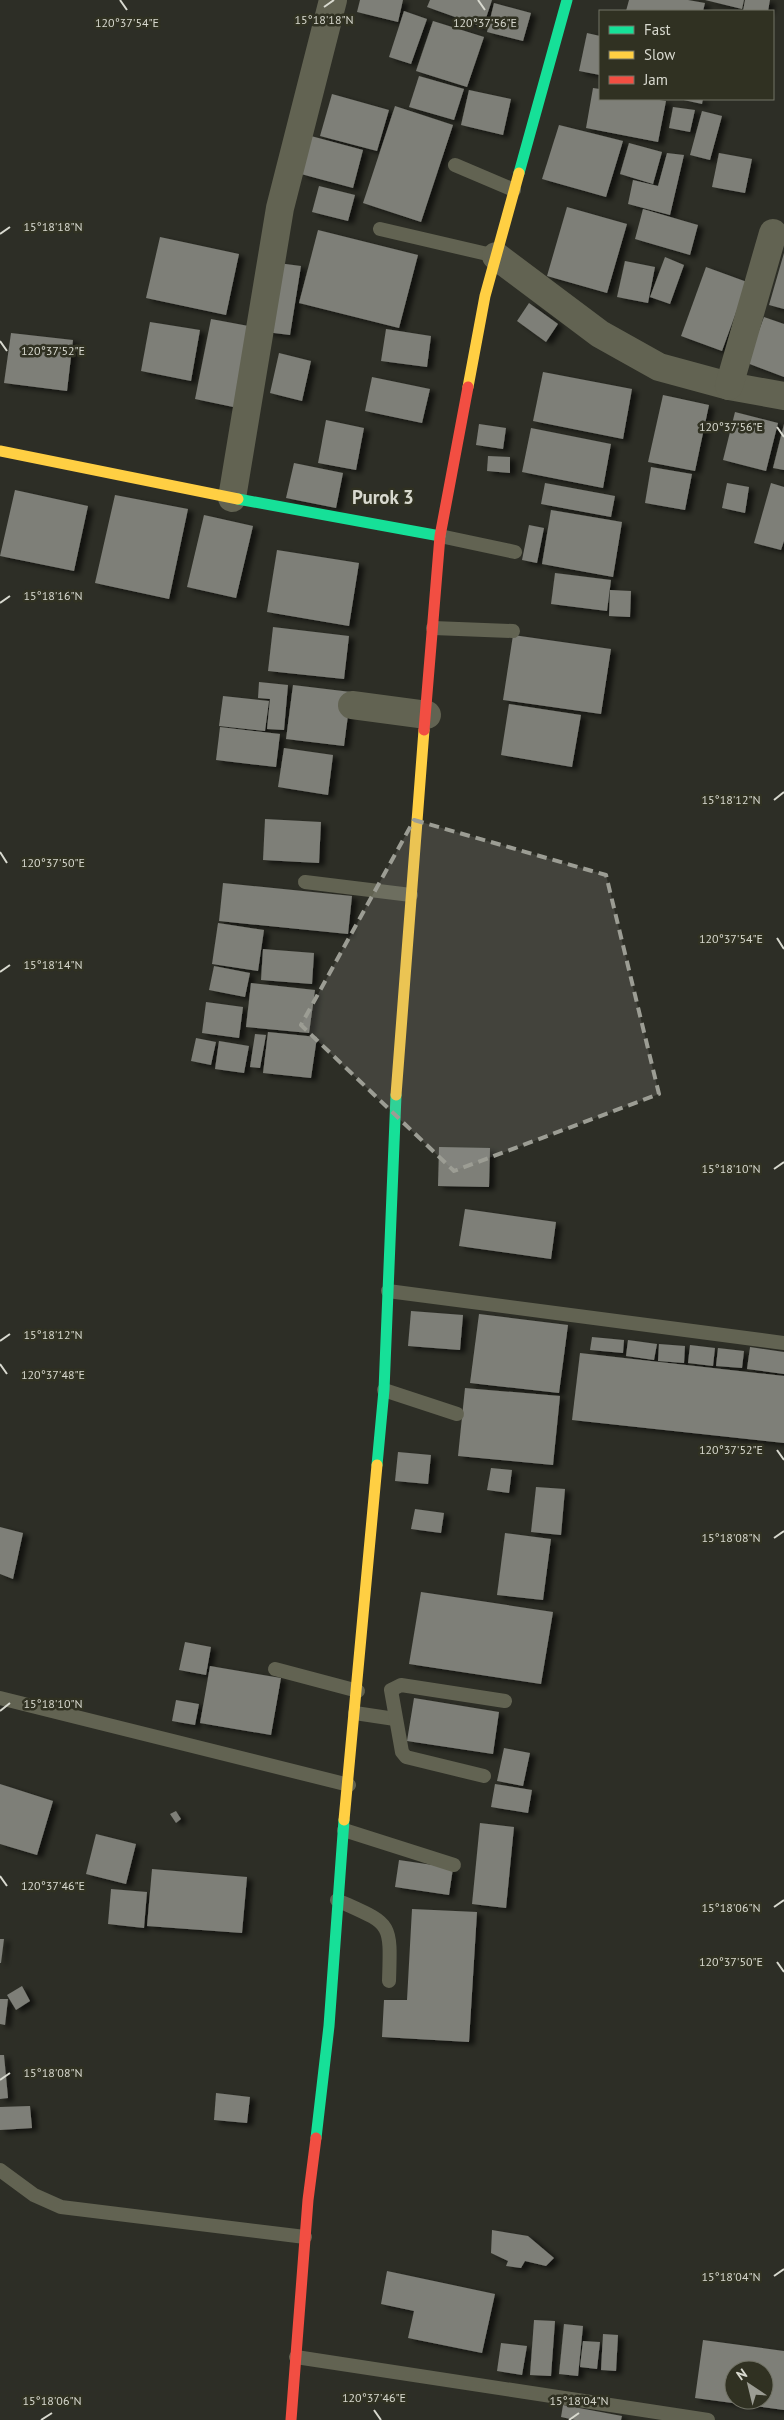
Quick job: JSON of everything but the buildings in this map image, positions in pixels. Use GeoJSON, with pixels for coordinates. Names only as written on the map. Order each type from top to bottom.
{"type":"FeatureCollection","features":[{"type":"Feature","properties":{"kind":"street"},"geometry":{"type":"LineString","coordinates":[[232,498],[280,208],[333,0]]}},
{"type":"Feature","properties":{"kind":"street"},"geometry":{"type":"LineString","coordinates":[[291,2420],[305,2237],[329,2026],[337,1900],[356,1713],[384,1390],[397,1064],[427,715],[440,536],[485,296],[567,0]]}},
{"type":"Feature","properties":{"kind":"street"},"geometry":{"type":"LineString","coordinates":[[729,386],[773,233]]}},
{"type":"Feature","properties":{"kind":"street"},"geometry":{"type":"LineString","coordinates":[[496,256],[600,334],[659,367],[729,386],[784,396]]}},
{"type":"Feature","properties":{"kind":"street"},"geometry":{"type":"LineString","coordinates":[[0,451],[232,498],[440,536]]}},
{"type":"Feature","properties":{"kind":"street"},"geometry":{"type":"LineString","coordinates":[[352,705],[427,715]]}},
{"type":"Feature","properties":{"kind":"lane"},"geometry":{"type":"LineString","coordinates":[[455,165],[514,190]]}},
{"type":"Feature","properties":{"kind":"lane"},"geometry":{"type":"LineString","coordinates":[[380,229],[496,256]]}},
{"type":"Feature","properties":{"kind":"lane"},"geometry":{"type":"LineString","coordinates":[[440,536],[515,552]]}},
{"type":"Feature","properties":{"kind":"lane"},"geometry":{"type":"LineString","coordinates":[[433,628],[513,631]]}},
{"type":"Feature","properties":{"kind":"lane"},"geometry":{"type":"LineString","coordinates":[[305,882],[411,895]]}},
{"type":"Feature","properties":{"kind":"lane"},"geometry":{"type":"LineString","coordinates":[[388,1291],[784,1343]]}},
{"type":"Feature","properties":{"kind":"lane"},"geometry":{"type":"LineString","coordinates":[[384,1390],[457,1414]]}},
{"type":"Feature","properties":{"kind":"lane"},"geometry":{"type":"LineString","coordinates":[[276,1669],[358,1691]]}},
{"type":"Feature","properties":{"kind":"lane"},"geometry":{"type":"LineString","coordinates":[[484,1776],[406,1757],[402,1752],[391,1690],[401,1685],[505,1701]]}},
{"type":"Feature","properties":{"kind":"lane"},"geometry":{"type":"LineString","coordinates":[[0,1698],[348,1785]]}},
{"type":"Feature","properties":{"kind":"lane"},"geometry":{"type":"LineString","coordinates":[[356,1713],[395,1719]]}},
{"type":"Feature","properties":{"kind":"lane"},"geometry":{"type":"LineString","coordinates":[[344,1830],[454,1866]]}},
{"type":"Feature","properties":{"kind":"lane"},"geometry":{"type":"LineString","coordinates":[[337,1900],[377,1918],[387,1927],[390,1941],[389,1981]]}},
{"type":"Feature","properties":{"kind":"lane"},"geometry":{"type":"LineString","coordinates":[[0,2170],[34,2195],[61,2207],[305,2237]]}},
{"type":"Feature","properties":{"kind":"lane"},"geometry":{"type":"LineString","coordinates":[[296,2357],[708,2420]]}},
{"type":"Feature","properties":{"kind":"highlighted area"},"geometry":{"type":"Polygon","coordinates":[[[414,820],[606,875],[659,1094],[454,1171],[301,1025],[414,820]]]}},
{"type":"Feature","properties":{"kind":"traffic: fast"},"geometry":{"type":"LineString","coordinates":[[519,173],[567,0]]}},
{"type":"Feature","properties":{"kind":"traffic: fast"},"geometry":{"type":"LineString","coordinates":[[238,499],[440,536]]}},
{"type":"Feature","properties":{"kind":"traffic: fast"},"geometry":{"type":"LineString","coordinates":[[377,1465],[384,1390],[396,1095]]}},
{"type":"Feature","properties":{"kind":"traffic: fast"},"geometry":{"type":"LineString","coordinates":[[316,2138],[329,2026],[344,1820]]}},
{"type":"Feature","properties":{"kind":"traffic: slow"},"geometry":{"type":"LineString","coordinates":[[468,387],[485,296],[519,173]]}},
{"type":"Feature","properties":{"kind":"traffic: slow"},"geometry":{"type":"LineString","coordinates":[[0,451],[238,499]]}},
{"type":"Feature","properties":{"kind":"traffic: slow"},"geometry":{"type":"LineString","coordinates":[[396,1095],[424,730]]}},
{"type":"Feature","properties":{"kind":"traffic: slow"},"geometry":{"type":"LineString","coordinates":[[344,1820],[377,1465]]}},
{"type":"Feature","properties":{"kind":"traffic: jam"},"geometry":{"type":"LineString","coordinates":[[424,730],[440,536],[468,387]]}},
{"type":"Feature","properties":{"kind":"traffic: jam"},"geometry":{"type":"LineString","coordinates":[[291,2420],[308,2200],[316,2138]]}},
{"type":"Feature","properties":{"kind":"district","name":"Purok 3"},"geometry":{"type":"Point","coordinates":[383,497]}}]}
